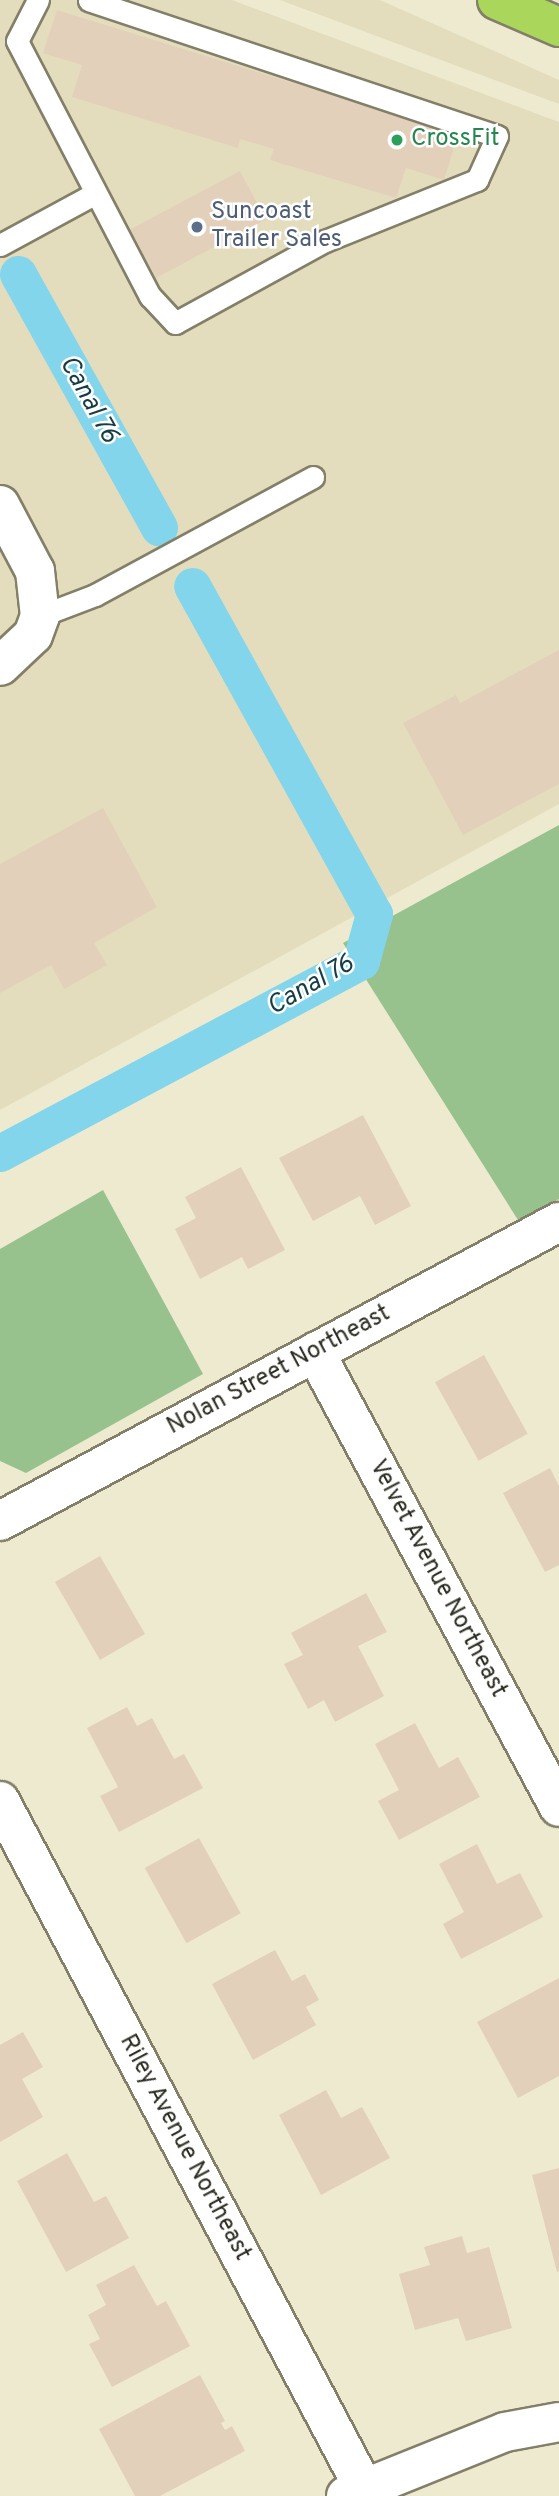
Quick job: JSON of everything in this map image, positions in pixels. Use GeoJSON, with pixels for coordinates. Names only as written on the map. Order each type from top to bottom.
{"type":"FeatureCollection","features":[{"type":"Feature","properties":{"kind":"highway"},"geometry":{"type":"LineString","coordinates":[[497,0],[559,27]]}},
{"type":"Feature","properties":{"kind":"street"},"geometry":{"type":"LineString","coordinates":[[0,505],[35,571],[40,616],[33,635],[0,666]]}},
{"type":"Feature","properties":{"kind":"street","name":"Nolan Street Northeast"},"geometry":{"type":"LineString","coordinates":[[0,1521],[559,1222]]}},
{"type":"Feature","properties":{"kind":"street","name":"Velvet Avenue Northeast"},"geometry":{"type":"LineString","coordinates":[[315,1352],[559,1807]]}},
{"type":"Feature","properties":{"kind":"street","name":"Riley Avenue Northeast"},"geometry":{"type":"LineString","coordinates":[[0,1801],[359,2493]]}},
{"type":"Feature","properties":{"kind":"street"},"geometry":{"type":"LineString","coordinates":[[359,2493],[505,2432],[559,2422]]}},
{"type":"Feature","properties":{"kind":"lane"},"geometry":{"type":"LineString","coordinates":[[37,0],[17,41],[94,194],[150,296],[175,323],[325,241],[477,180],[497,136],[89,0]]}},
{"type":"Feature","properties":{"kind":"lane"},"geometry":{"type":"LineString","coordinates":[[0,245],[94,194]]}},
{"type":"Feature","properties":{"kind":"lane"},"geometry":{"type":"LineString","coordinates":[[40,616],[95,595],[313,477]]}},
{"type":"Feature","properties":{"kind":"shaded area"},"geometry":{"type":"Polygon","coordinates":[[[0,0],[232,0],[559,122],[559,804],[0,1110],[0,0]]]}},
{"type":"Feature","properties":{"kind":"shaded area"},"geometry":{"type":"Polygon","coordinates":[[[280,0],[380,0],[559,80],[559,104],[280,0]]]}},
{"type":"Feature","properties":{"kind":"green space"},"geometry":{"type":"Polygon","coordinates":[[[559,825],[559,1199],[518,1220],[343,943],[559,825]]]}},
{"type":"Feature","properties":{"kind":"green space"},"geometry":{"type":"Polygon","coordinates":[[[103,1190],[203,1374],[26,1473],[0,1461],[0,1249],[103,1190]]]}},
{"type":"Feature","properties":{"kind":"building"},"geometry":{"type":"Polygon","coordinates":[[[57,10],[458,134],[444,180],[406,168],[396,198],[270,160],[274,149],[240,139],[238,148],[72,97],[82,65],[43,53],[57,10]]]}},
{"type":"Feature","properties":{"kind":"building"},"geometry":{"type":"Polygon","coordinates":[[[240,171],[266,220],[156,278],[131,229],[240,171]]]}},
{"type":"Feature","properties":{"kind":"building"},"geometry":{"type":"Polygon","coordinates":[[[559,650],[559,784],[463,835],[403,723],[456,695],[460,703],[559,650]]]}},
{"type":"Feature","properties":{"kind":"building"},"geometry":{"type":"Polygon","coordinates":[[[103,808],[157,907],[94,943],[107,965],[64,989],[51,965],[0,993],[0,864],[103,808]]]}},
{"type":"Feature","properties":{"kind":"building"},"geometry":{"type":"Polygon","coordinates":[[[363,1115],[411,1206],[375,1225],[360,1196],[313,1221],[279,1158],[363,1115]]]}},
{"type":"Feature","properties":{"kind":"building"},"geometry":{"type":"Polygon","coordinates":[[[241,1167],[285,1250],[248,1269],[242,1257],[200,1279],[175,1229],[196,1218],[185,1197],[241,1167]]]}},
{"type":"Feature","properties":{"kind":"building"},"geometry":{"type":"Polygon","coordinates":[[[484,1355],[528,1434],[479,1461],[435,1382],[484,1355]]]}},
{"type":"Feature","properties":{"kind":"building"},"geometry":{"type":"Polygon","coordinates":[[[550,1468],[559,1486],[559,1565],[545,1572],[503,1493],[550,1468]]]}},
{"type":"Feature","properties":{"kind":"building"},"geometry":{"type":"Polygon","coordinates":[[[100,1556],[145,1634],[100,1660],[55,1582],[100,1556]]]}},
{"type":"Feature","properties":{"kind":"building"},"geometry":{"type":"Polygon","coordinates":[[[366,1593],[387,1632],[358,1646],[384,1696],[335,1722],[324,1700],[308,1709],[284,1664],[303,1655],[291,1633],[366,1593]]]}},
{"type":"Feature","properties":{"kind":"building"},"geometry":{"type":"Polygon","coordinates":[[[127,1707],[137,1726],[152,1718],[174,1759],[184,1754],[203,1788],[119,1832],[100,1796],[118,1787],[87,1728],[127,1707]]]}},
{"type":"Feature","properties":{"kind":"building"},"geometry":{"type":"Polygon","coordinates":[[[415,1723],[439,1768],[458,1757],[480,1797],[399,1840],[378,1801],[399,1790],[375,1744],[415,1723]]]}},
{"type":"Feature","properties":{"kind":"building"},"geometry":{"type":"Polygon","coordinates":[[[199,1838],[241,1913],[186,1943],[145,1868],[199,1838]]]}},
{"type":"Feature","properties":{"kind":"building"},"geometry":{"type":"Polygon","coordinates":[[[477,1844],[497,1884],[520,1873],[543,1917],[461,1959],[443,1924],[464,1912],[439,1864],[477,1844]]]}},
{"type":"Feature","properties":{"kind":"building"},"geometry":{"type":"Polygon","coordinates":[[[275,1950],[292,1981],[305,1974],[319,2000],[306,2007],[316,2025],[253,2060],[212,1984],[275,1950]]]}},
{"type":"Feature","properties":{"kind":"building"},"geometry":{"type":"Polygon","coordinates":[[[559,1978],[559,2076],[518,2098],[477,2022],[559,1978]]]}},
{"type":"Feature","properties":{"kind":"building"},"geometry":{"type":"Polygon","coordinates":[[[23,2032],[43,2067],[22,2079],[43,2117],[0,2142],[0,2045],[23,2032]]]}},
{"type":"Feature","properties":{"kind":"building"},"geometry":{"type":"Polygon","coordinates":[[[326,2090],[341,2118],[362,2107],[390,2158],[321,2195],[279,2115],[326,2090]]]}},
{"type":"Feature","properties":{"kind":"building"},"geometry":{"type":"Polygon","coordinates":[[[67,2153],[94,2202],[106,2196],[129,2238],[66,2272],[17,2181],[67,2153]]]}},
{"type":"Feature","properties":{"kind":"building"},"geometry":{"type":"Polygon","coordinates":[[[559,2168],[559,2271],[557,2272],[532,2175],[559,2168]]]}},
{"type":"Feature","properties":{"kind":"building"},"geometry":{"type":"Polygon","coordinates":[[[462,2236],[467,2253],[489,2247],[512,2328],[466,2341],[458,2318],[415,2330],[399,2274],[430,2265],[424,2247],[462,2236]]]}},
{"type":"Feature","properties":{"kind":"building"},"geometry":{"type":"Polygon","coordinates":[[[134,2265],[157,2306],[166,2301],[190,2346],[112,2387],[89,2344],[100,2339],[88,2315],[106,2305],[96,2285],[134,2265]]]}},
{"type":"Feature","properties":{"kind":"building"},"geometry":{"type":"Polygon","coordinates":[[[200,2375],[225,2421],[221,2423],[225,2430],[232,2426],[245,2451],[160,2496],[135,2496],[99,2429],[200,2375]]]}},
{"type":"Feature","properties":{"kind":"waterway","name":"Canal 76"},"geometry":{"type":"LineString","coordinates":[[18,274],[159,527]]}},
{"type":"Feature","properties":{"kind":"waterway","name":"Canal 76"},"geometry":{"type":"LineString","coordinates":[[0,1153],[361,961],[374,914],[192,586]]}},
{"type":"Feature","properties":{"kind":"place","name":"CrossFit"},"geometry":{"type":"Point","coordinates":[397,140]}},
{"type":"Feature","properties":{"kind":"place","name":"Suncoast Trailer Sales"},"geometry":{"type":"Point","coordinates":[197,227]}}]}
